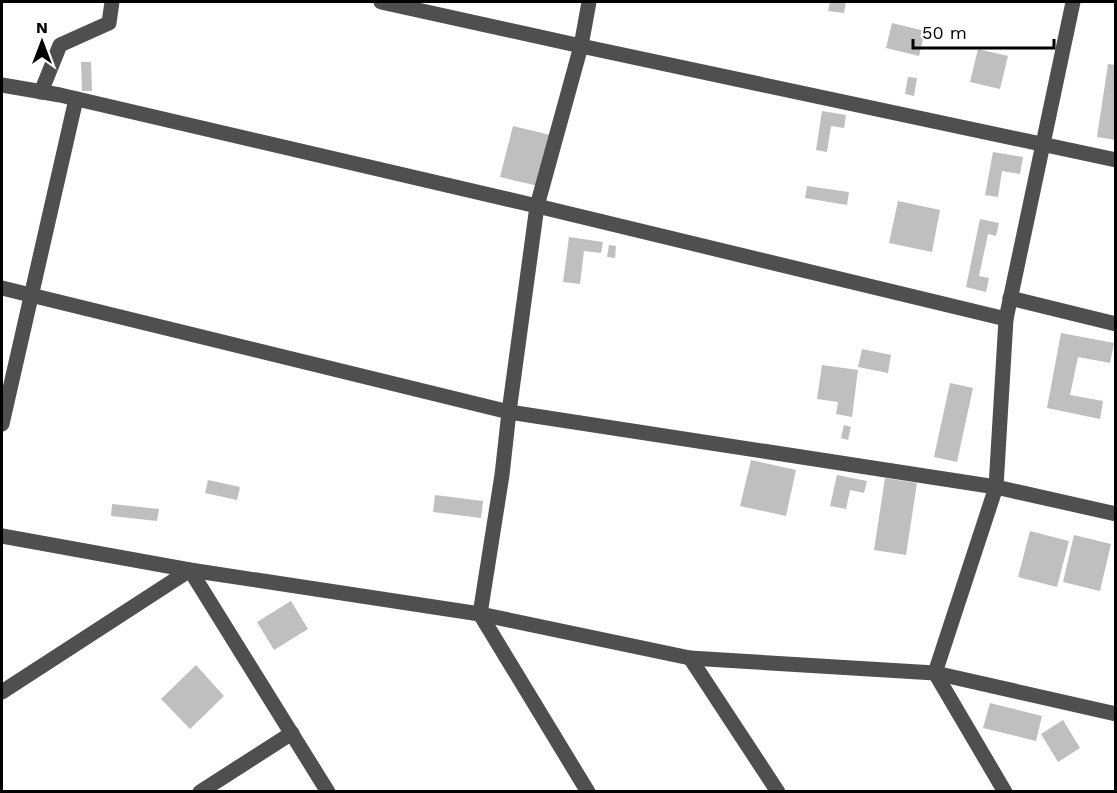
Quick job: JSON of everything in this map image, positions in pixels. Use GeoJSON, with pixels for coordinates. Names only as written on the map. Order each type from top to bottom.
{"type":"FeatureCollection","features":[{"type":"Feature","properties":{"kind":"street"},"geometry":{"type":"LineString","coordinates":[[41,92],[60,45],[109,23],[112,2]]}},
{"type":"Feature","properties":{"kind":"street"},"geometry":{"type":"LineString","coordinates":[[381,2],[1116,160]]}},
{"type":"Feature","properties":{"kind":"street"},"geometry":{"type":"LineString","coordinates":[[588,792],[480,614],[502,475],[537,206],[581,46],[589,2]]}},
{"type":"Feature","properties":{"kind":"street"},"geometry":{"type":"LineString","coordinates":[[1005,792],[935,673],[996,487],[1006,319],[1073,2]]}},
{"type":"Feature","properties":{"kind":"street"},"geometry":{"type":"LineString","coordinates":[[2,85],[76,99],[537,206],[1006,319]]}},
{"type":"Feature","properties":{"kind":"street"},"geometry":{"type":"LineString","coordinates":[[2,424],[76,99]]}},
{"type":"Feature","properties":{"kind":"street"},"geometry":{"type":"LineString","coordinates":[[2,288],[509,412],[996,487],[1116,514]]}},
{"type":"Feature","properties":{"kind":"street"},"geometry":{"type":"LineString","coordinates":[[1010,298],[1116,324]]}},
{"type":"Feature","properties":{"kind":"street"},"geometry":{"type":"LineString","coordinates":[[2,536],[190,570],[480,614],[690,658],[935,673],[1116,714]]}},
{"type":"Feature","properties":{"kind":"street"},"geometry":{"type":"LineString","coordinates":[[2,692],[190,570]]}},
{"type":"Feature","properties":{"kind":"street"},"geometry":{"type":"LineString","coordinates":[[190,570],[328,792]]}},
{"type":"Feature","properties":{"kind":"street"},"geometry":{"type":"LineString","coordinates":[[690,658],[778,792]]}},
{"type":"Feature","properties":{"kind":"street"},"geometry":{"type":"LineString","coordinates":[[200,792],[292,733]]}},
{"type":"Feature","properties":{"kind":"building"},"geometry":{"type":"Polygon","coordinates":[[[830,2],[846,2],[844,13],[828,11],[830,2]]]}},
{"type":"Feature","properties":{"kind":"building"},"geometry":{"type":"Polygon","coordinates":[[[892,23],[925,31],[919,56],[886,48],[892,23]]]}},
{"type":"Feature","properties":{"kind":"building"},"geometry":{"type":"Polygon","coordinates":[[[978,49],[1008,56],[1000,89],[970,82],[978,49]]]}},
{"type":"Feature","properties":{"kind":"building"},"geometry":{"type":"Polygon","coordinates":[[[81,62],[91,62],[92,91],[82,91],[81,62]]]}},
{"type":"Feature","properties":{"kind":"building"},"geometry":{"type":"Polygon","coordinates":[[[1108,64],[1116,65],[1114,127],[1116,127],[1116,140],[1097,137],[1108,64]]]}},
{"type":"Feature","properties":{"kind":"building"},"geometry":{"type":"Polygon","coordinates":[[[908,77],[917,78],[914,96],[905,94],[908,77]]]}},
{"type":"Feature","properties":{"kind":"building"},"geometry":{"type":"Polygon","coordinates":[[[822,111],[846,115],[844,128],[831,126],[827,152],[816,150],[822,111]]]}},
{"type":"Feature","properties":{"kind":"building"},"geometry":{"type":"Polygon","coordinates":[[[513,126],[550,135],[538,186],[500,177],[513,126]]]}},
{"type":"Feature","properties":{"kind":"building"},"geometry":{"type":"Polygon","coordinates":[[[993,152],[1023,157],[1020,174],[1002,171],[998,197],[985,195],[993,152]]]}},
{"type":"Feature","properties":{"kind":"building"},"geometry":{"type":"Polygon","coordinates":[[[807,186],[849,192],[847,205],[805,198],[807,186]]]}},
{"type":"Feature","properties":{"kind":"building"},"geometry":{"type":"Polygon","coordinates":[[[898,201],[940,210],[932,252],[889,243],[898,201]]]}},
{"type":"Feature","properties":{"kind":"building"},"geometry":{"type":"Polygon","coordinates":[[[980,219],[999,223],[996,236],[988,234],[979,276],[989,278],[986,292],[966,287],[980,219]]]}},
{"type":"Feature","properties":{"kind":"building"},"geometry":{"type":"Polygon","coordinates":[[[569,237],[603,242],[601,253],[584,251],[580,284],[563,282],[569,237]]]}},
{"type":"Feature","properties":{"kind":"building"},"geometry":{"type":"Polygon","coordinates":[[[609,245],[616,246],[615,258],[607,257],[609,245]]]}},
{"type":"Feature","properties":{"kind":"building"},"geometry":{"type":"Polygon","coordinates":[[[1061,333],[1114,343],[1110,363],[1078,357],[1070,395],[1103,401],[1100,419],[1047,408],[1061,333]]]}},
{"type":"Feature","properties":{"kind":"building"},"geometry":{"type":"Polygon","coordinates":[[[862,349],[891,355],[888,373],[858,367],[862,349]]]}},
{"type":"Feature","properties":{"kind":"building"},"geometry":{"type":"Polygon","coordinates":[[[822,365],[858,370],[852,417],[836,414],[838,402],[817,399],[822,365]]]}},
{"type":"Feature","properties":{"kind":"building"},"geometry":{"type":"Polygon","coordinates":[[[950,383],[973,388],[957,462],[934,457],[950,383]]]}},
{"type":"Feature","properties":{"kind":"building"},"geometry":{"type":"Polygon","coordinates":[[[844,425],[851,427],[848,440],[841,438],[844,425]]]}},
{"type":"Feature","properties":{"kind":"building"},"geometry":{"type":"Polygon","coordinates":[[[751,460],[796,470],[786,516],[740,506],[751,460]]]}},
{"type":"Feature","properties":{"kind":"building"},"geometry":{"type":"Polygon","coordinates":[[[837,475],[867,481],[864,493],[850,490],[846,509],[830,506],[837,475]]]}},
{"type":"Feature","properties":{"kind":"building"},"geometry":{"type":"Polygon","coordinates":[[[885,478],[917,483],[906,555],[874,550],[885,478]]]}},
{"type":"Feature","properties":{"kind":"building"},"geometry":{"type":"Polygon","coordinates":[[[208,480],[240,487],[237,500],[205,493],[208,480]]]}},
{"type":"Feature","properties":{"kind":"building"},"geometry":{"type":"Polygon","coordinates":[[[435,495],[483,501],[481,518],[433,512],[435,495]]]}},
{"type":"Feature","properties":{"kind":"building"},"geometry":{"type":"Polygon","coordinates":[[[112,504],[159,509],[157,521],[111,516],[112,504]]]}},
{"type":"Feature","properties":{"kind":"building"},"geometry":{"type":"Polygon","coordinates":[[[1030,531],[1069,541],[1057,587],[1018,577],[1030,531]]]}},
{"type":"Feature","properties":{"kind":"building"},"geometry":{"type":"Polygon","coordinates":[[[1074,535],[1111,544],[1100,591],[1063,582],[1074,535]]]}},
{"type":"Feature","properties":{"kind":"building"},"geometry":{"type":"Polygon","coordinates":[[[291,601],[308,629],[274,650],[257,622],[291,601]]]}},
{"type":"Feature","properties":{"kind":"building"},"geometry":{"type":"Polygon","coordinates":[[[196,665],[224,696],[190,729],[161,699],[196,665]]]}},
{"type":"Feature","properties":{"kind":"building"},"geometry":{"type":"Polygon","coordinates":[[[990,703],[1042,716],[1036,741],[983,728],[990,703]]]}},
{"type":"Feature","properties":{"kind":"building"},"geometry":{"type":"Polygon","coordinates":[[[1063,720],[1080,748],[1058,762],[1041,734],[1063,720]]]}}]}
